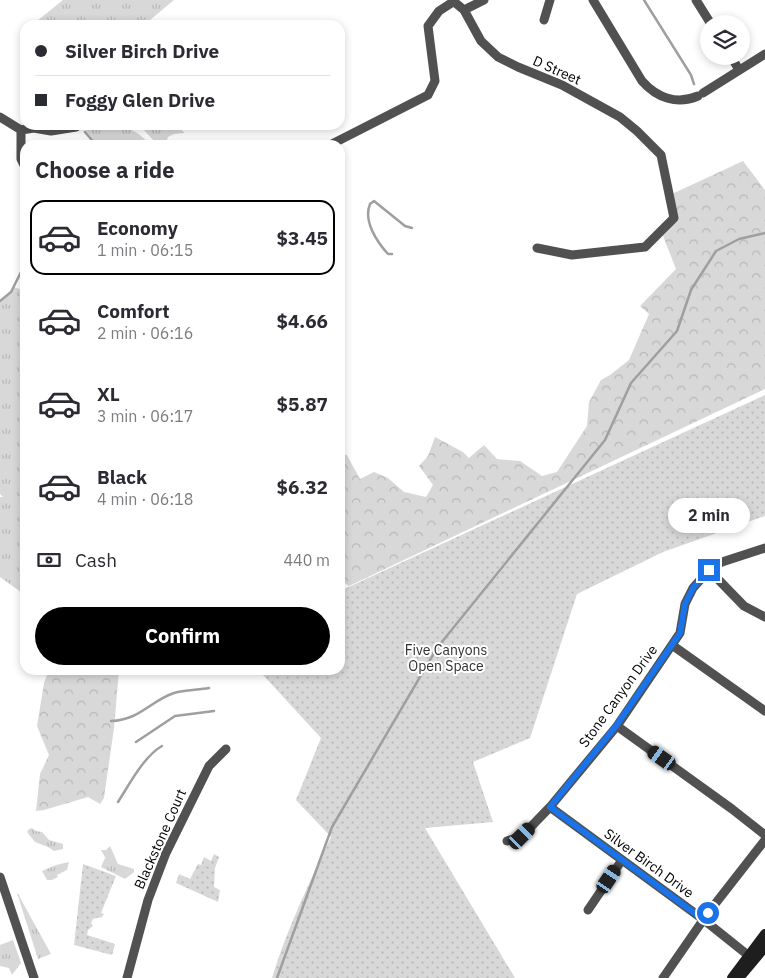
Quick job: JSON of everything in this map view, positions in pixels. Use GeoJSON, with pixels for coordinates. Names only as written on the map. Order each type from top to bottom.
{"type":"FeatureCollection","features":[{"type":"Feature","properties":{"kind":"main road"},"geometry":{"type":"LineString","coordinates":[[740,978],[765,934]]}},
{"type":"Feature","properties":{"kind":"main road"},"geometry":{"type":"LineString","coordinates":[[732,978],[751,957],[765,947]]}},
{"type":"Feature","properties":{"kind":"street"},"geometry":{"type":"LineString","coordinates":[[340,140],[428,96],[435,81],[428,26],[438,11],[452,1],[464,10],[484,0]]}},
{"type":"Feature","properties":{"kind":"street"},"geometry":{"type":"LineString","coordinates":[[544,20],[550,0]]}},
{"type":"Feature","properties":{"kind":"street"},"geometry":{"type":"LineString","coordinates":[[593,0],[642,81],[649,88],[667,99],[686,100],[701,94],[765,54]]}},
{"type":"Feature","properties":{"kind":"street"},"geometry":{"type":"LineString","coordinates":[[696,0],[705,15]]}},
{"type":"Feature","properties":{"kind":"street","name":"D Street"},"geometry":{"type":"LineString","coordinates":[[464,10],[481,42],[498,57],[562,85],[620,117],[637,130],[661,155],[674,218],[644,247],[572,255],[537,248]]}},
{"type":"Feature","properties":{"kind":"street"},"geometry":{"type":"LineString","coordinates":[[736,65],[739,70]]}},
{"type":"Feature","properties":{"kind":"street"},"geometry":{"type":"LineString","coordinates":[[0,117],[20,129]]}},
{"type":"Feature","properties":{"kind":"street"},"geometry":{"type":"LineString","coordinates":[[21,130],[21,140]]}},
{"type":"Feature","properties":{"kind":"street"},"geometry":{"type":"LineString","coordinates":[[45,130],[59,130]]}},
{"type":"Feature","properties":{"kind":"street"},"geometry":{"type":"LineString","coordinates":[[672,645],[680,633],[685,604],[693,588],[709,570],[722,562],[765,548]]}},
{"type":"Feature","properties":{"kind":"street"},"geometry":{"type":"LineString","coordinates":[[709,570],[744,606],[765,618]]}},
{"type":"Feature","properties":{"kind":"street","name":"Stone Canyon Drive"},"geometry":{"type":"LineString","coordinates":[[507,841],[522,836],[550,807],[616,726],[672,645],[765,711]]}},
{"type":"Feature","properties":{"kind":"street"},"geometry":{"type":"LineString","coordinates":[[616,726],[732,809],[765,835]]}},
{"type":"Feature","properties":{"kind":"street","name":"Blackstone Court"},"geometry":{"type":"LineString","coordinates":[[127,978],[148,900],[166,853],[209,766],[226,749]]}},
{"type":"Feature","properties":{"kind":"street","name":"Silver Birch Drive"},"geometry":{"type":"LineString","coordinates":[[550,807],[704,920],[751,957]]}},
{"type":"Feature","properties":{"kind":"street"},"geometry":{"type":"LineString","coordinates":[[663,978],[704,920],[765,840]]}},
{"type":"Feature","properties":{"kind":"street"},"geometry":{"type":"LineString","coordinates":[[588,910],[622,860]]}},
{"type":"Feature","properties":{"kind":"street"},"geometry":{"type":"LineString","coordinates":[[0,877],[34,978]]}},
{"type":"Feature","properties":{"kind":"green space"},"geometry":{"type":"Polygon","coordinates":[[[63,0],[174,0],[150,20],[38,20],[63,0]]]}},
{"type":"Feature","properties":{"kind":"green space"},"geometry":{"type":"Polygon","coordinates":[[[86,130],[130,130],[146,140],[93,140],[86,130]]]}},
{"type":"Feature","properties":{"kind":"green space"},"geometry":{"type":"Polygon","coordinates":[[[144,130],[181,130],[184,133],[174,134],[168,137],[167,140],[153,140],[144,130]]]}},
{"type":"Feature","properties":{"kind":"green space"},"geometry":{"type":"Polygon","coordinates":[[[743,161],[765,190],[765,389],[349,586],[345,583],[345,455],[347,455],[360,479],[374,472],[388,478],[404,492],[426,497],[433,485],[419,466],[428,456],[435,437],[463,452],[469,458],[484,445],[497,459],[520,461],[542,476],[557,472],[587,426],[589,402],[601,380],[629,360],[649,314],[640,306],[676,269],[663,236],[678,220],[672,194],[743,161]]]}},
{"type":"Feature","properties":{"kind":"green space"},"geometry":{"type":"Polygon","coordinates":[[[14,287],[20,289],[20,591],[0,577],[0,497],[3,497],[0,494],[0,301],[14,287]]]}},
{"type":"Feature","properties":{"kind":"green space","name":"Five Canyons Open Space"},"geometry":{"type":"Polygon","coordinates":[[[765,395],[765,516],[663,552],[577,594],[530,738],[473,762],[493,822],[425,828],[515,978],[272,978],[291,924],[331,837],[296,800],[321,738],[263,675],[345,675],[345,589],[765,395]]]}},
{"type":"Feature","properties":{"kind":"green space"},"geometry":{"type":"Polygon","coordinates":[[[47,675],[119,675],[114,728],[104,798],[100,804],[88,797],[36,811],[40,774],[49,755],[37,726],[47,675]]]}},
{"type":"Feature","properties":{"kind":"green space"},"geometry":{"type":"Polygon","coordinates":[[[32,828],[42,832],[49,840],[63,844],[63,849],[54,851],[35,842],[27,832],[32,828]]]}},
{"type":"Feature","properties":{"kind":"green space"},"geometry":{"type":"Polygon","coordinates":[[[110,846],[118,864],[134,869],[134,872],[125,879],[101,867],[106,859],[101,850],[106,850],[110,846]]]}},
{"type":"Feature","properties":{"kind":"green space"},"geometry":{"type":"Polygon","coordinates":[[[214,854],[219,857],[215,868],[214,887],[220,890],[218,902],[176,883],[179,874],[190,879],[198,864],[201,865],[204,857],[211,861],[214,854]]]}},
{"type":"Feature","properties":{"kind":"green space"},"geometry":{"type":"Polygon","coordinates":[[[69,862],[67,870],[52,880],[47,880],[42,871],[56,865],[69,862]]]}},
{"type":"Feature","properties":{"kind":"green space"},"geometry":{"type":"Polygon","coordinates":[[[83,864],[116,876],[101,913],[104,914],[101,918],[93,919],[91,923],[93,926],[88,930],[87,935],[115,944],[112,955],[74,945],[83,864]]]}},
{"type":"Feature","properties":{"kind":"green space"},"geometry":{"type":"Polygon","coordinates":[[[18,894],[51,954],[38,959],[18,894]]]}},
{"type":"Feature","properties":{"kind":"green space"},"geometry":{"type":"Polygon","coordinates":[[[13,940],[21,963],[12,975],[9,968],[0,966],[0,945],[13,940]]]}},
{"type":"Feature","properties":{"kind":"waterway"},"geometry":{"type":"LineString","coordinates":[[644,0],[691,75],[694,84]]}},
{"type":"Feature","properties":{"kind":"waterway"},"geometry":{"type":"LineString","coordinates":[[85,132],[92,140]]}},
{"type":"Feature","properties":{"kind":"waterway"},"geometry":{"type":"LineString","coordinates":[[392,254],[388,254],[372,231],[368,217],[370,204],[374,201],[405,226],[412,228]]}},
{"type":"Feature","properties":{"kind":"waterway"},"geometry":{"type":"LineString","coordinates":[[277,978],[332,827],[437,648],[605,440],[631,383],[677,331],[691,290],[716,251],[739,239],[765,233]]}},
{"type":"Feature","properties":{"kind":"waterway"},"geometry":{"type":"LineString","coordinates":[[0,301],[11,292],[20,274]]}},
{"type":"Feature","properties":{"kind":"waterway"},"geometry":{"type":"LineString","coordinates":[[111,721],[121,720],[137,714],[174,693],[209,688]]}},
{"type":"Feature","properties":{"kind":"waterway"},"geometry":{"type":"LineString","coordinates":[[136,742],[175,716],[214,711]]}},
{"type":"Feature","properties":{"kind":"waterway"},"geometry":{"type":"LineString","coordinates":[[118,802],[143,764],[162,746]]}},
{"type":"Feature","properties":{"kind":"route"},"geometry":{"type":"LineString","coordinates":[[708,913],[704,920],[550,807],[616,726],[680,633],[685,604],[693,588],[709,570]]}}]}
